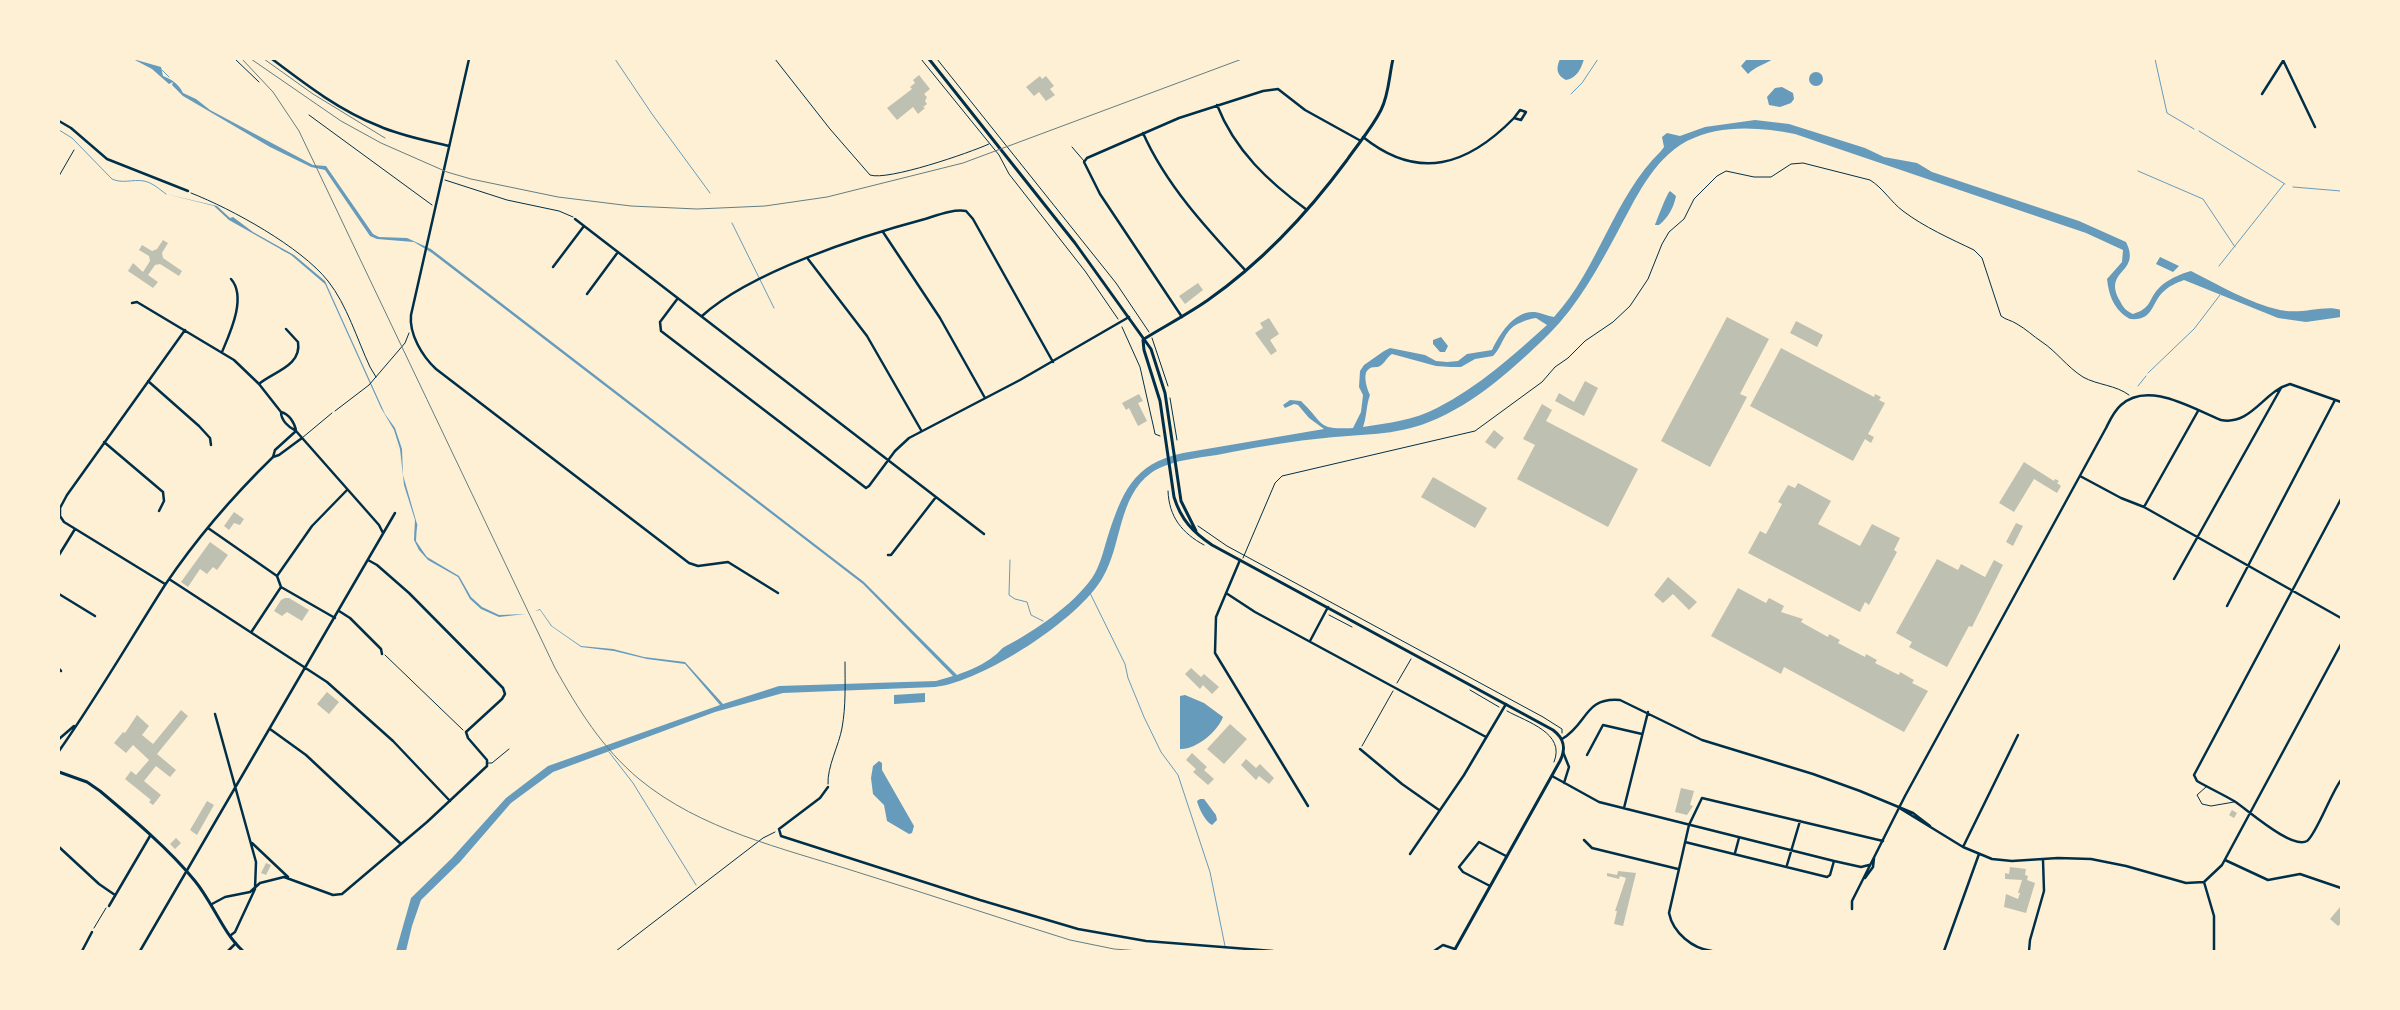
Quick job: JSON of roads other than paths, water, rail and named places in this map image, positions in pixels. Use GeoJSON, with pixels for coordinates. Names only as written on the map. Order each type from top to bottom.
{"type":"FeatureCollection","features":[{"type":"Feature","properties":{"kind":"main road"},"geometry":{"type":"LineString","coordinates":[[929,59],[1075,243],[1129,316],[1150,349],[1160,374],[1184,510],[1197,534]]}},
{"type":"Feature","properties":{"kind":"main road"},"geometry":{"type":"LineString","coordinates":[[1143,340],[1182,317],[1246,270],[1307,210],[1371,126],[1386,95],[1393,59]]}},
{"type":"Feature","properties":{"kind":"main road"},"geometry":{"type":"LineString","coordinates":[[1143,340],[1144,350],[1157,390],[1171,480],[1179,512],[1185,522],[1197,534],[1240,560],[1553,730],[1562,739],[1563,752],[1552,776],[1454,950]]}},
{"type":"Feature","properties":{"kind":"main road"},"geometry":{"type":"LineString","coordinates":[[59,772],[96,788],[150,836],[187,872],[212,904],[230,935],[243,951]]}},
{"type":"Feature","properties":{"kind":"street"},"geometry":{"type":"LineString","coordinates":[[272,59],[308,86],[372,124],[449,146]]}},
{"type":"Feature","properties":{"kind":"street"},"geometry":{"type":"LineString","coordinates":[[469,59],[410,323],[424,357],[436,369],[689,563],[698,566],[728,562],[778,593]]}},
{"type":"Feature","properties":{"kind":"street"},"geometry":{"type":"LineString","coordinates":[[2262,94],[2283,60]]}},
{"type":"Feature","properties":{"kind":"street"},"geometry":{"type":"LineString","coordinates":[[2283,60],[2315,128]]}},
{"type":"Feature","properties":{"kind":"street"},"geometry":{"type":"LineString","coordinates":[[1182,317],[1100,194],[1084,162],[1094,155],[1143,133],[1263,90],[1278,89],[1305,110],[1361,141]]}},
{"type":"Feature","properties":{"kind":"street"},"geometry":{"type":"LineString","coordinates":[[1217,105],[1229,132],[1240,149],[1269,180],[1307,210]]}},
{"type":"Feature","properties":{"kind":"street"},"geometry":{"type":"LineString","coordinates":[[1364,137],[1387,152],[1403,159],[1419,164],[1436,164],[1454,159],[1479,148],[1496,135],[1520,110],[1526,112],[1521,120],[1514,118]]}},
{"type":"Feature","properties":{"kind":"street"},"geometry":{"type":"LineString","coordinates":[[59,121],[71,128],[106,159],[188,191]]}},
{"type":"Feature","properties":{"kind":"street"},"geometry":{"type":"LineString","coordinates":[[1143,133],[1159,164],[1189,205],[1246,270]]}},
{"type":"Feature","properties":{"kind":"street"},"geometry":{"type":"LineString","coordinates":[[702,316],[718,304],[761,279],[808,259],[882,232],[942,214],[966,210],[973,219],[1053,362]]}},
{"type":"Feature","properties":{"kind":"street"},"geometry":{"type":"LineString","coordinates":[[575,219],[984,534]]}},
{"type":"Feature","properties":{"kind":"street"},"geometry":{"type":"LineString","coordinates":[[553,266],[584,226]]}},
{"type":"Feature","properties":{"kind":"street"},"geometry":{"type":"LineString","coordinates":[[882,232],[940,318],[985,398]]}},
{"type":"Feature","properties":{"kind":"street"},"geometry":{"type":"LineString","coordinates":[[587,294],[618,252]]}},
{"type":"Feature","properties":{"kind":"street"},"geometry":{"type":"LineString","coordinates":[[808,259],[867,336],[921,430]]}},
{"type":"Feature","properties":{"kind":"street"},"geometry":{"type":"LineString","coordinates":[[222,352],[233,322],[237,300],[236,284],[232,279]]}},
{"type":"Feature","properties":{"kind":"street"},"geometry":{"type":"LineString","coordinates":[[678,298],[660,325],[661,331],[864,487],[869,486],[905,441],[921,430],[1053,362],[1129,316]]}},
{"type":"Feature","properties":{"kind":"street"},"geometry":{"type":"LineString","coordinates":[[132,303],[137,302],[222,352],[259,384],[281,412],[281,417],[290,428],[296,431]]}},
{"type":"Feature","properties":{"kind":"street"},"geometry":{"type":"LineString","coordinates":[[259,384],[289,365],[297,356],[298,342],[286,329]]}},
{"type":"Feature","properties":{"kind":"street"},"geometry":{"type":"LineString","coordinates":[[166,584],[75,529],[60,516],[60,508],[104,442],[185,330]]}},
{"type":"Feature","properties":{"kind":"street"},"geometry":{"type":"LineString","coordinates":[[148,381],[205,432],[210,438],[211,445]]}},
{"type":"Feature","properties":{"kind":"street"},"geometry":{"type":"LineString","coordinates":[[1852,909],[1852,901],[1874,856],[1901,809],[1905,796],[2113,414],[2120,405],[2133,398],[2156,396],[2221,420],[2237,420],[2282,386],[2290,384],[2341,402]]}},
{"type":"Feature","properties":{"kind":"street"},"geometry":{"type":"LineString","coordinates":[[2174,579],[2282,386]]}},
{"type":"Feature","properties":{"kind":"street"},"geometry":{"type":"LineString","coordinates":[[2227,606],[2335,400]]}},
{"type":"Feature","properties":{"kind":"street"},"geometry":{"type":"LineString","coordinates":[[2144,507],[2198,410]]}},
{"type":"Feature","properties":{"kind":"street"},"geometry":{"type":"LineString","coordinates":[[281,412],[286,413],[296,431],[379,524],[383,532]]}},
{"type":"Feature","properties":{"kind":"street"},"geometry":{"type":"LineString","coordinates":[[272,457],[274,450],[296,431]]}},
{"type":"Feature","properties":{"kind":"street"},"geometry":{"type":"LineString","coordinates":[[59,751],[169,579],[208,528],[240,490],[272,457],[302,438]]}},
{"type":"Feature","properties":{"kind":"street"},"geometry":{"type":"LineString","coordinates":[[104,442],[163,492],[164,501],[159,511]]}},
{"type":"Feature","properties":{"kind":"street"},"geometry":{"type":"LineString","coordinates":[[2080,476],[2121,498],[2144,507],[2341,618]]}},
{"type":"Feature","properties":{"kind":"street"},"geometry":{"type":"LineString","coordinates":[[277,576],[312,526],[347,490]]}},
{"type":"Feature","properties":{"kind":"street"},"geometry":{"type":"LineString","coordinates":[[888,555],[891,555],[936,497]]}},
{"type":"Feature","properties":{"kind":"street"},"geometry":{"type":"LineString","coordinates":[[2341,499],[2194,775],[2197,781],[2234,802],[2250,815],[2293,840],[2306,841],[2312,835],[2328,800],[2341,780]]}},
{"type":"Feature","properties":{"kind":"street"},"geometry":{"type":"LineString","coordinates":[[140,951],[395,513]]}},
{"type":"Feature","properties":{"kind":"street"},"geometry":{"type":"LineString","coordinates":[[208,528],[277,576],[281,587],[335,618]]}},
{"type":"Feature","properties":{"kind":"street"},"geometry":{"type":"LineString","coordinates":[[59,555],[75,529]]}},
{"type":"Feature","properties":{"kind":"street"},"geometry":{"type":"LineString","coordinates":[[251,842],[288,878],[333,895],[345,892],[450,801],[488,763],[468,738],[466,732],[502,700],[505,694],[503,688],[409,593],[377,565],[368,560]]}},
{"type":"Feature","properties":{"kind":"street"},"geometry":{"type":"LineString","coordinates":[[1240,560],[1214,625],[1215,653],[1308,806]]}},
{"type":"Feature","properties":{"kind":"street"},"geometry":{"type":"LineString","coordinates":[[169,579],[252,631],[327,682],[374,723],[450,801]]}},
{"type":"Feature","properties":{"kind":"street"},"geometry":{"type":"LineString","coordinates":[[252,631],[281,587]]}},
{"type":"Feature","properties":{"kind":"street"},"geometry":{"type":"LineString","coordinates":[[1226,593],[1242,605],[1486,738]]}},
{"type":"Feature","properties":{"kind":"street"},"geometry":{"type":"LineString","coordinates":[[59,594],[95,616]]}},
{"type":"Feature","properties":{"kind":"street"},"geometry":{"type":"LineString","coordinates":[[1309,642],[1328,607]]}},
{"type":"Feature","properties":{"kind":"street"},"geometry":{"type":"LineString","coordinates":[[339,611],[350,618],[381,649],[382,654]]}},
{"type":"Feature","properties":{"kind":"street"},"geometry":{"type":"LineString","coordinates":[[1562,739],[1571,733],[1594,705],[1603,700],[1620,700],[1711,743],[1814,774],[1901,809],[1979,854],[2006,861],[2066,858],[2105,861],[2186,883],[2204,882],[2215,874],[2225,860],[2341,644]]}},
{"type":"Feature","properties":{"kind":"street"},"geometry":{"type":"LineString","coordinates":[[1410,854],[1506,704]]}},
{"type":"Feature","properties":{"kind":"street"},"geometry":{"type":"LineString","coordinates":[[1624,808],[1648,712]]}},
{"type":"Feature","properties":{"kind":"street"},"geometry":{"type":"LineString","coordinates":[[215,714],[234,790],[256,862],[255,889]]}},
{"type":"Feature","properties":{"kind":"street"},"geometry":{"type":"LineString","coordinates":[[59,739],[77,724]]}},
{"type":"Feature","properties":{"kind":"street"},"geometry":{"type":"LineString","coordinates":[[1587,754],[1603,725],[1642,734]]}},
{"type":"Feature","properties":{"kind":"street"},"geometry":{"type":"LineString","coordinates":[[270,730],[306,755],[401,844]]}},
{"type":"Feature","properties":{"kind":"street"},"geometry":{"type":"LineString","coordinates":[[1963,846],[2018,735]]}},
{"type":"Feature","properties":{"kind":"street"},"geometry":{"type":"LineString","coordinates":[[59,744],[63,746]]}},
{"type":"Feature","properties":{"kind":"street"},"geometry":{"type":"LineString","coordinates":[[1360,749],[1402,784],[1439,810]]}},
{"type":"Feature","properties":{"kind":"street"},"geometry":{"type":"LineString","coordinates":[[1563,752],[1569,767],[1564,783]]}},
{"type":"Feature","properties":{"kind":"street"},"geometry":{"type":"LineString","coordinates":[[1552,776],[1599,802],[1834,861],[1861,867],[1870,864]]}},
{"type":"Feature","properties":{"kind":"street"},"geometry":{"type":"LineString","coordinates":[[828,786],[820,798],[778,831],[781,836],[787,840],[1078,929],[1146,941],[1273,951]]}},
{"type":"Feature","properties":{"kind":"street"},"geometry":{"type":"LineString","coordinates":[[1712,951],[1699,948],[1688,941],[1671,920],[1671,898],[1678,869],[1690,825],[1702,798],[1883,841]]}},
{"type":"Feature","properties":{"kind":"street"},"geometry":{"type":"LineString","coordinates":[[1786,866],[1800,821]]}},
{"type":"Feature","properties":{"kind":"street"},"geometry":{"type":"LineString","coordinates":[[109,906],[150,836]]}},
{"type":"Feature","properties":{"kind":"street"},"geometry":{"type":"LineString","coordinates":[[1735,853],[1739,838]]}},
{"type":"Feature","properties":{"kind":"street"},"geometry":{"type":"LineString","coordinates":[[1584,840],[1592,848],[1678,869]]}},
{"type":"Feature","properties":{"kind":"street"},"geometry":{"type":"LineString","coordinates":[[1490,886],[1463,872],[1459,867],[1479,842],[1506,856]]}},
{"type":"Feature","properties":{"kind":"street"},"geometry":{"type":"LineString","coordinates":[[1685,842],[1827,877],[1830,875],[1834,861]]}},
{"type":"Feature","properties":{"kind":"street"},"geometry":{"type":"LineString","coordinates":[[59,847],[99,884],[115,895]]}},
{"type":"Feature","properties":{"kind":"street"},"geometry":{"type":"LineString","coordinates":[[1944,951],[1979,854]]}},
{"type":"Feature","properties":{"kind":"street"},"geometry":{"type":"LineString","coordinates":[[1863,881],[1873,867],[1874,856]]}},
{"type":"Feature","properties":{"kind":"street"},"geometry":{"type":"LineString","coordinates":[[2029,951],[2030,940],[2044,891],[2043,859]]}},
{"type":"Feature","properties":{"kind":"street"},"geometry":{"type":"LineString","coordinates":[[2225,860],[2268,880],[2300,874],[2341,888]]}},
{"type":"Feature","properties":{"kind":"street"},"geometry":{"type":"LineString","coordinates":[[230,935],[235,932],[260,882],[288,878]]}},
{"type":"Feature","properties":{"kind":"street"},"geometry":{"type":"LineString","coordinates":[[2204,882],[2214,916],[2214,951]]}},
{"type":"Feature","properties":{"kind":"street"},"geometry":{"type":"LineString","coordinates":[[212,904],[225,897],[250,892],[255,889]]}},
{"type":"Feature","properties":{"kind":"street"},"geometry":{"type":"LineString","coordinates":[[82,951],[92,932]]}},
{"type":"Feature","properties":{"kind":"street"},"geometry":{"type":"LineString","coordinates":[[228,951],[236,944]]}},
{"type":"Feature","properties":{"kind":"street"},"geometry":{"type":"LineString","coordinates":[[1434,951],[1443,945],[1454,950]]}},
{"type":"Feature","properties":{"kind":"lane"},"geometry":{"type":"LineString","coordinates":[[235,59],[259,82]]}},
{"type":"Feature","properties":{"kind":"lane"},"geometry":{"type":"LineString","coordinates":[[1072,147],[1084,162]]}},
{"type":"Feature","properties":{"kind":"lane"},"geometry":{"type":"LineString","coordinates":[[302,438],[332,413]]}},
{"type":"Feature","properties":{"kind":"lane"},"geometry":{"type":"LineString","coordinates":[[488,763],[492,764],[509,749]]}},
{"type":"Feature","properties":{"kind":"lane"},"geometry":{"type":"LineString","coordinates":[[2207,786],[2197,795],[2202,804],[2211,806],[2234,802]]}},
{"type":"Feature","properties":{"kind":"water"},"geometry":{"type":"Polygon","coordinates":[[[133,59],[161,67],[163,76],[175,82],[183,93],[196,99],[210,110],[313,165],[326,166],[373,234],[379,237],[407,238],[431,249],[864,582],[957,675],[985,662],[1004,647],[1041,625],[1064,608],[1084,588],[1097,569],[1124,494],[1140,473],[1152,465],[1183,453],[1324,429],[1309,418],[1298,405],[1294,404],[1285,408],[1283,405],[1290,400],[1301,401],[1322,424],[1333,428],[1353,428],[1361,412],[1363,395],[1359,387],[1360,371],[1364,365],[1384,351],[1390,348],[1425,355],[1436,361],[1458,361],[1467,354],[1492,350],[1503,331],[1520,315],[1527,312],[1535,312],[1554,317],[1570,298],[1583,277],[1630,190],[1664,147],[1662,137],[1667,133],[1680,136],[1705,127],[1755,120],[1789,124],[1865,148],[1884,157],[1917,163],[1932,172],[2079,221],[2126,242],[2130,252],[2129,260],[2118,277],[2116,291],[2124,307],[2133,314],[2144,309],[2158,289],[2165,283],[2191,271],[2234,293],[2268,307],[2288,311],[2335,308],[2341,310],[2341,317],[2306,322],[2278,318],[2184,280],[2163,292],[2144,317],[2130,319],[2113,302],[2107,279],[2122,262],[2123,250],[2086,233],[1795,134],[1740,128],[1726,129],[1700,136],[1687,141],[1675,149],[1654,170],[1638,194],[1587,286],[1559,323],[1508,372],[1462,405],[1429,422],[1403,430],[1278,444],[1190,459],[1169,464],[1151,473],[1140,483],[1132,495],[1126,508],[1109,564],[1103,577],[1091,594],[1074,611],[1028,646],[978,674],[955,683],[935,687],[783,693],[715,712],[553,772],[511,803],[460,862],[421,900],[406,951],[396,951],[411,898],[452,858],[506,798],[548,766],[720,705],[685,664],[581,647],[551,626],[540,610],[535,611],[540,609],[552,626],[581,646],[613,649],[644,657],[685,662],[723,704],[779,686],[936,681],[953,676],[863,584],[432,253],[414,242],[377,239],[370,236],[325,170],[311,167],[270,147],[183,96],[172,85],[173,82],[169,84],[152,69],[133,59]],[[1536,318],[1521,322],[1510,329],[1493,356],[1475,359],[1461,367],[1436,366],[1392,354],[1380,366],[1367,371],[1366,381],[1370,395],[1363,427],[1420,415],[1452,400],[1495,370],[1547,325],[1536,318]]]}},
{"type":"Feature","properties":{"kind":"water"},"geometry":{"type":"Polygon","coordinates":[[[1560,59],[1584,59],[1578,72],[1566,80],[1560,76],[1558,71],[1560,59]]]}},
{"type":"Feature","properties":{"kind":"water"},"geometry":{"type":"Polygon","coordinates":[[[1747,59],[1773,59],[1748,74],[1741,66],[1747,59]]]}},
{"type":"Feature","properties":{"kind":"water"},"geometry":{"type":"Polygon","coordinates":[[[1813,72],[1819,72],[1823,79],[1819,86],[1813,86],[1809,82],[1809,76],[1813,72]]]}},
{"type":"Feature","properties":{"kind":"water"},"geometry":{"type":"Polygon","coordinates":[[[1782,87],[1793,93],[1794,99],[1791,103],[1780,107],[1769,105],[1767,97],[1775,88],[1782,87]]]}},
{"type":"Feature","properties":{"kind":"water"},"geometry":{"type":"Polygon","coordinates":[[[1670,191],[1676,196],[1672,208],[1668,216],[1659,225],[1655,225],[1664,201],[1670,191]]]}},
{"type":"Feature","properties":{"kind":"water"},"geometry":{"type":"Polygon","coordinates":[[[166,194],[217,206],[230,218],[233,217],[253,232],[294,255],[325,281],[385,414],[395,428],[402,449],[403,475],[417,524],[416,541],[427,557],[459,576],[471,597],[482,607],[499,615],[526,614],[499,617],[481,609],[470,599],[458,577],[428,560],[419,550],[414,540],[415,520],[404,485],[400,449],[394,430],[381,408],[325,284],[291,255],[229,220],[214,206],[166,194]]]}},
{"type":"Feature","properties":{"kind":"water"},"geometry":{"type":"Polygon","coordinates":[[[2160,257],[2179,266],[2173,272],[2156,264],[2160,257]]]}},
{"type":"Feature","properties":{"kind":"water"},"geometry":{"type":"Polygon","coordinates":[[[1441,337],[1448,346],[1445,352],[1440,352],[1433,344],[1433,340],[1441,337]]]}},
{"type":"Feature","properties":{"kind":"water"},"geometry":{"type":"Polygon","coordinates":[[[925,693],[925,702],[894,704],[894,695],[925,693]]]}},
{"type":"Feature","properties":{"kind":"water"},"geometry":{"type":"Polygon","coordinates":[[[1185,695],[1204,703],[1223,717],[1206,739],[1193,746],[1180,749],[1180,696],[1185,695]]]}},
{"type":"Feature","properties":{"kind":"water"},"geometry":{"type":"Polygon","coordinates":[[[879,761],[882,763],[882,770],[914,826],[912,833],[909,834],[887,821],[884,805],[873,794],[871,778],[873,766],[879,761]]]}},
{"type":"Feature","properties":{"kind":"water"},"geometry":{"type":"Polygon","coordinates":[[[1204,799],[1216,815],[1217,820],[1212,825],[1201,811],[1197,801],[1204,799]]]}},
{"type":"Feature","properties":{"kind":"waterway"},"geometry":{"type":"LineString","coordinates":[[615,59],[652,114],[710,193]]}},
{"type":"Feature","properties":{"kind":"waterway"},"geometry":{"type":"LineString","coordinates":[[1571,94],[1582,83],[1598,59]]}},
{"type":"Feature","properties":{"kind":"waterway"},"geometry":{"type":"LineString","coordinates":[[2155,59],[2167,113],[2194,129]]}},
{"type":"Feature","properties":{"kind":"waterway"},"geometry":{"type":"LineString","coordinates":[[162,70],[169,77]]}},
{"type":"Feature","properties":{"kind":"waterway"},"geometry":{"type":"LineString","coordinates":[[59,130],[72,138],[112,179],[144,181],[166,194]]}},
{"type":"Feature","properties":{"kind":"waterway"},"geometry":{"type":"LineString","coordinates":[[2199,131],[2285,184]]}},
{"type":"Feature","properties":{"kind":"waterway"},"geometry":{"type":"LineString","coordinates":[[2138,171],[2203,199],[2235,247]]}},
{"type":"Feature","properties":{"kind":"waterway"},"geometry":{"type":"LineString","coordinates":[[2219,266],[2284,184]]}},
{"type":"Feature","properties":{"kind":"waterway"},"geometry":{"type":"LineString","coordinates":[[2293,187],[2341,191]]}},
{"type":"Feature","properties":{"kind":"waterway"},"geometry":{"type":"LineString","coordinates":[[732,223],[774,308]]}},
{"type":"Feature","properties":{"kind":"waterway"},"geometry":{"type":"LineString","coordinates":[[281,249],[291,254]]}},
{"type":"Feature","properties":{"kind":"waterway"},"geometry":{"type":"LineString","coordinates":[[2148,373],[2194,329],[2220,295]]}},
{"type":"Feature","properties":{"kind":"waterway"},"geometry":{"type":"LineString","coordinates":[[2138,386],[2146,376]]}},
{"type":"Feature","properties":{"kind":"waterway"},"geometry":{"type":"LineString","coordinates":[[415,533],[417,525]]}},
{"type":"Feature","properties":{"kind":"waterway"},"geometry":{"type":"LineString","coordinates":[[1010,560],[1009,595],[1015,599],[1027,602],[1031,615],[1043,621]]}},
{"type":"Feature","properties":{"kind":"waterway"},"geometry":{"type":"LineString","coordinates":[[1090,593],[1125,664],[1128,678],[1144,717],[1161,752],[1178,775],[1210,872],[1225,946]]}},
{"type":"Feature","properties":{"kind":"waterway"},"geometry":{"type":"LineString","coordinates":[[609,752],[633,783],[696,885]]}},
{"type":"Feature","properties":{"kind":"railway"},"geometry":{"type":"LineString","coordinates":[[242,59],[273,92],[299,131],[555,668],[602,741],[626,767],[663,797],[715,825],[743,836],[1070,940],[1114,949],[1140,951]]}},
{"type":"Feature","properties":{"kind":"railway"},"geometry":{"type":"LineString","coordinates":[[251,59],[341,121],[381,143],[447,172],[471,179],[558,197],[631,206],[697,209],[765,206],[827,197],[963,163],[1242,59]]}},
{"type":"Feature","properties":{"kind":"railway"},"geometry":{"type":"LineString","coordinates":[[264,59],[313,94],[385,138]]}}]}
